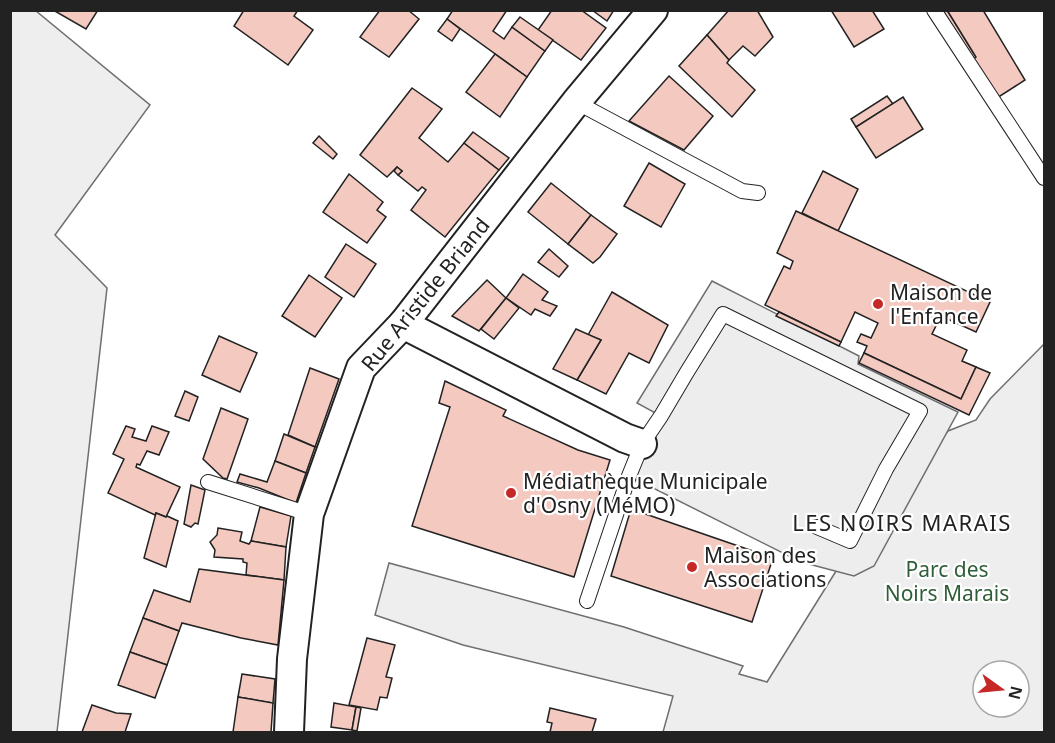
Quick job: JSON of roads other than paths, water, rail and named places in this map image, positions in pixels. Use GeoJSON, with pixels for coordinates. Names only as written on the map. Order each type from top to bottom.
{"type":"FeatureCollection","features":[{"type":"Feature","properties":{"kind":"street","name":"Rue Aristide Briand"},"geometry":{"type":"LineString","coordinates":[[289,732],[292,659],[309,514],[362,368],[403,324],[576,102],[653,10]]}},
{"type":"Feature","properties":{"kind":"street"},"geometry":{"type":"LineString","coordinates":[[403,324],[625,438],[642,444]]}},
{"type":"Feature","properties":{"kind":"lane"},"geometry":{"type":"LineString","coordinates":[[934,10],[1044,178]]}},
{"type":"Feature","properties":{"kind":"lane"},"geometry":{"type":"LineString","coordinates":[[576,102],[742,191],[758,193]]}},
{"type":"Feature","properties":{"kind":"lane"},"geometry":{"type":"LineString","coordinates":[[587,601],[642,444],[723,314],[921,411],[886,469],[850,541],[817,527]]}},
{"type":"Feature","properties":{"kind":"lane"},"geometry":{"type":"LineString","coordinates":[[208,482],[309,514]]}},
{"type":"Feature","properties":{"kind":"place","name":"Maison de l'Enfance"},"geometry":{"type":"Point","coordinates":[878,304]}},
{"type":"Feature","properties":{"kind":"place","name":"Médiathèque Municipale d'Osny (MéMO)"},"geometry":{"type":"Point","coordinates":[511,493]}},
{"type":"Feature","properties":{"kind":"place","name":"Maison des Associations"},"geometry":{"type":"Point","coordinates":[692,567]}},
{"type":"Feature","properties":{"kind":"district","name":"LES NOIRS MARAIS"},"geometry":{"type":"Point","coordinates":[902,522]}},
{"type":"Feature","properties":{"kind":"park label","name":"Parc des Noirs Marais"},"geometry":{"type":"Point","coordinates":[947,581]}}]}
